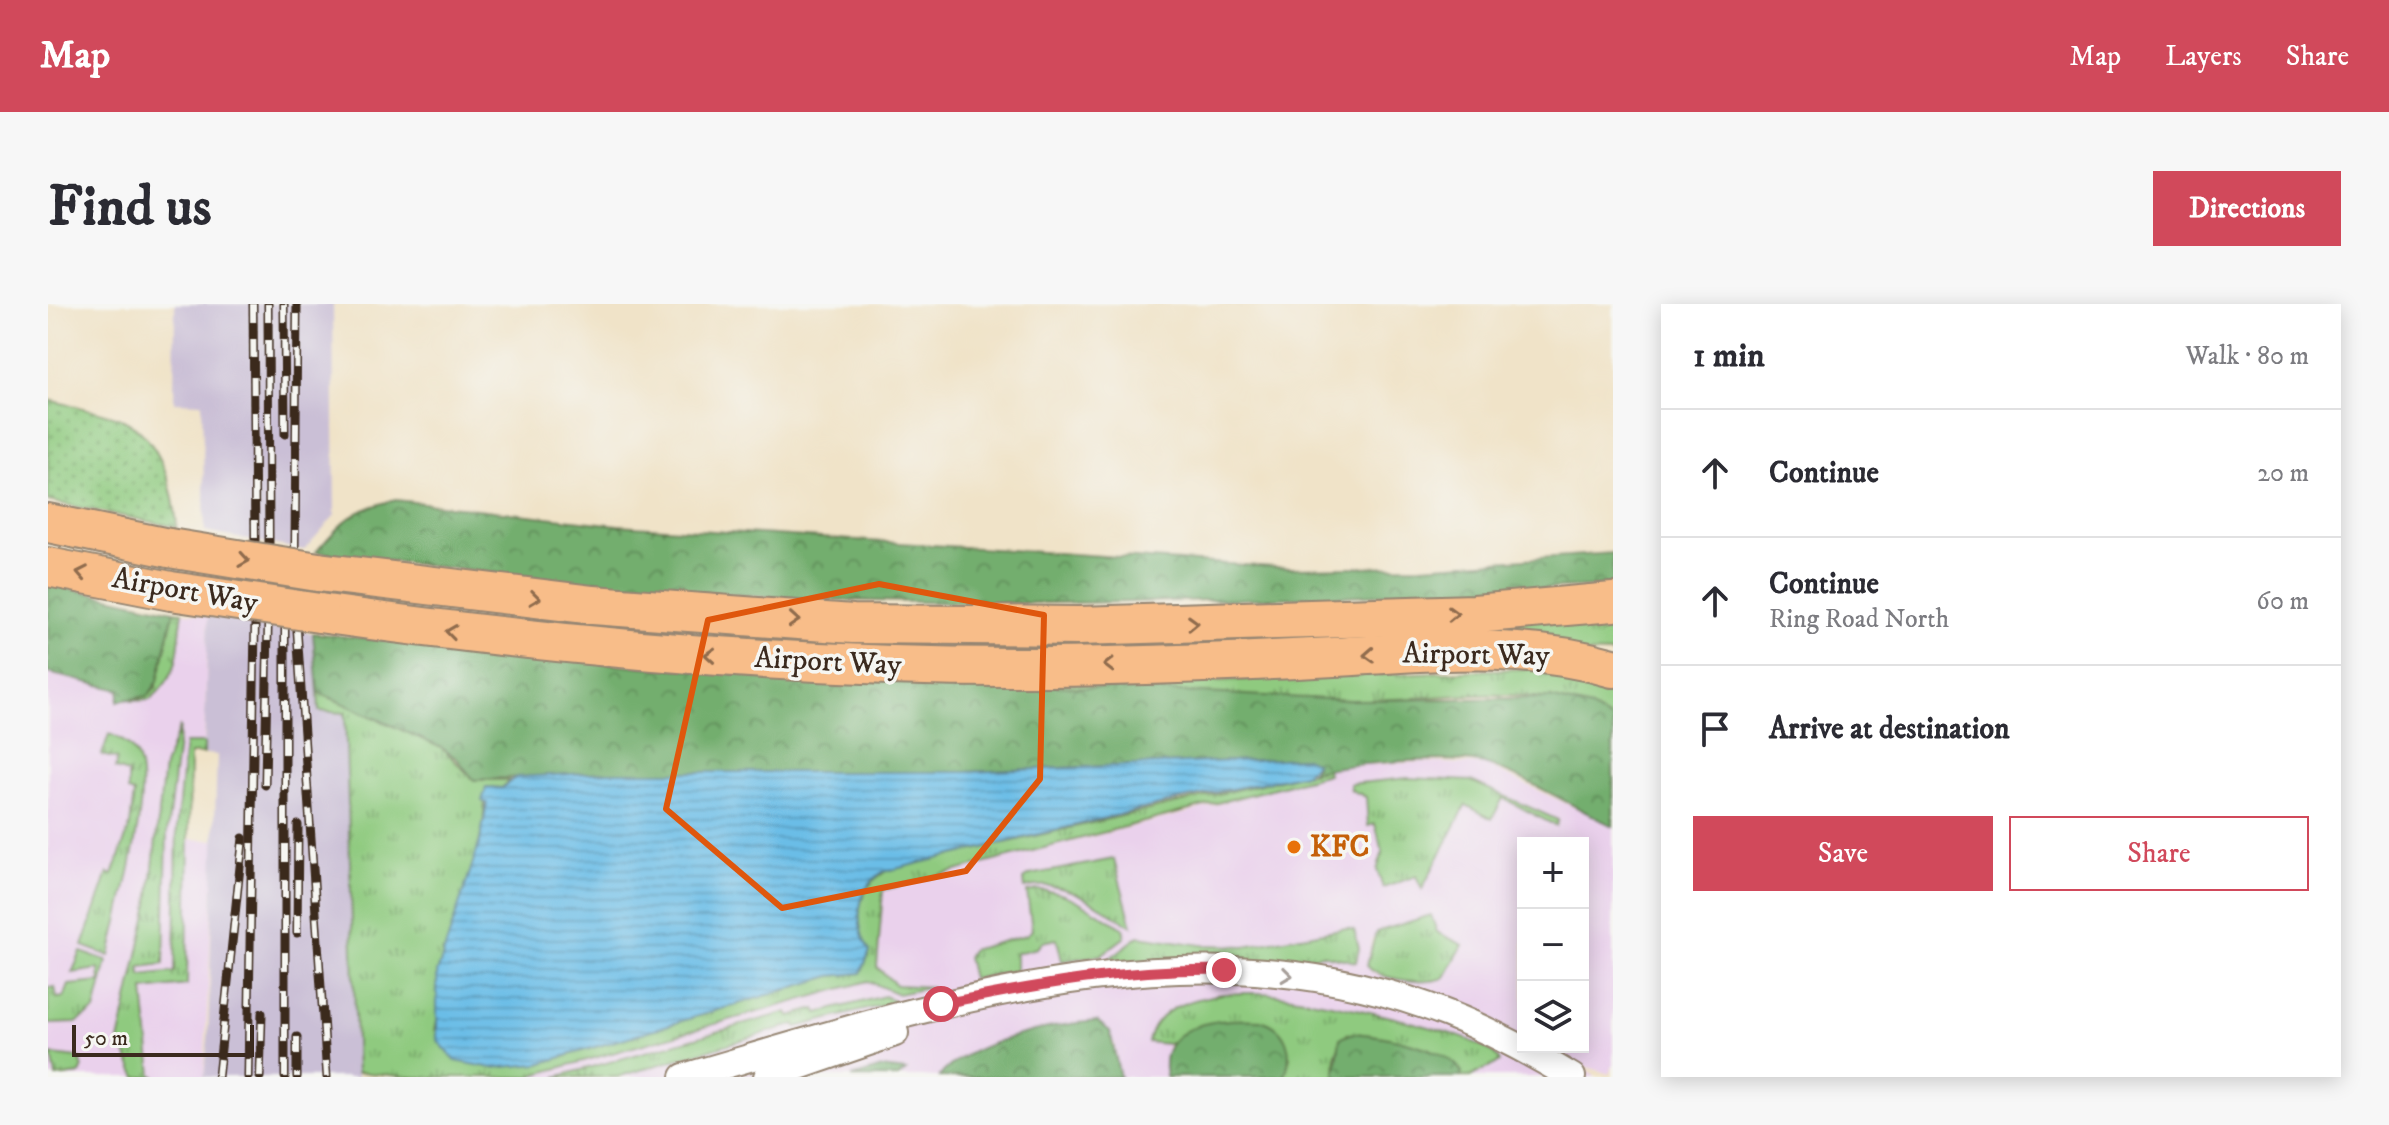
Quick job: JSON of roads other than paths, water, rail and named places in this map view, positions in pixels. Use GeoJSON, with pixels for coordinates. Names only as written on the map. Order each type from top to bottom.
{"type":"FeatureCollection","features":[{"type":"Feature","properties":{"kind":"highway","name":"Airport Way"},"geometry":{"type":"LineString","coordinates":[[48,523],[169,548],[318,572],[593,605],[853,624],[1094,626],[1474,614],[1613,602]]}},
{"type":"Feature","properties":{"kind":"highway","name":"Airport Way"},"geometry":{"type":"LineString","coordinates":[[48,567],[171,591],[319,613],[566,644],[875,666],[1202,664],[1496,650],[1547,653],[1613,668]]}},
{"type":"Feature","properties":{"kind":"street"},"geometry":{"type":"LineString","coordinates":[[684,1077],[768,1065],[929,1007],[1015,989],[1127,971],[1248,970],[1313,978],[1447,1013],[1513,1044],[1572,1077]]}},
{"type":"Feature","properties":{"kind":"water"},"geometry":{"type":"Polygon","coordinates":[[[1305,758],[1316,763],[1304,774],[1184,799],[883,872],[874,879],[862,898],[861,930],[870,951],[861,973],[831,976],[539,1064],[492,1068],[456,1061],[437,1040],[437,973],[480,841],[487,803],[482,801],[486,787],[502,788],[516,777],[607,772],[966,772],[1305,758]]]}},
{"type":"Feature","properties":{"kind":"railway"},"geometry":{"type":"LineString","coordinates":[[253,304],[255,541]]}},
{"type":"Feature","properties":{"kind":"railway"},"geometry":{"type":"LineString","coordinates":[[268,304],[269,543]]}},
{"type":"Feature","properties":{"kind":"railway"},"geometry":{"type":"LineString","coordinates":[[284,304],[285,434]]}},
{"type":"Feature","properties":{"kind":"railway"},"geometry":{"type":"LineString","coordinates":[[295,548],[297,304]]}},
{"type":"Feature","properties":{"kind":"railway"},"geometry":{"type":"LineString","coordinates":[[248,1077],[255,623]]}},
{"type":"Feature","properties":{"kind":"railway"},"geometry":{"type":"LineString","coordinates":[[265,785],[268,625]]}},
{"type":"Feature","properties":{"kind":"railway"},"geometry":{"type":"LineString","coordinates":[[285,628],[285,1077]]}},
{"type":"Feature","properties":{"kind":"railway"},"geometry":{"type":"LineString","coordinates":[[297,630],[327,1077]]}},
{"type":"Feature","properties":{"kind":"railway"},"geometry":{"type":"LineString","coordinates":[[297,933],[298,825]]}},
{"type":"Feature","properties":{"kind":"railway"},"geometry":{"type":"LineString","coordinates":[[218,1077],[243,838]]}},
{"type":"Feature","properties":{"kind":"railway"},"geometry":{"type":"LineString","coordinates":[[260,1077],[262,1013]]}},
{"type":"Feature","properties":{"kind":"railway"},"geometry":{"type":"LineString","coordinates":[[297,1037],[297,1077]]}},
{"type":"Feature","properties":{"kind":"place","name":"KFC"},"geometry":{"type":"Point","coordinates":[1294,847]}}]}
